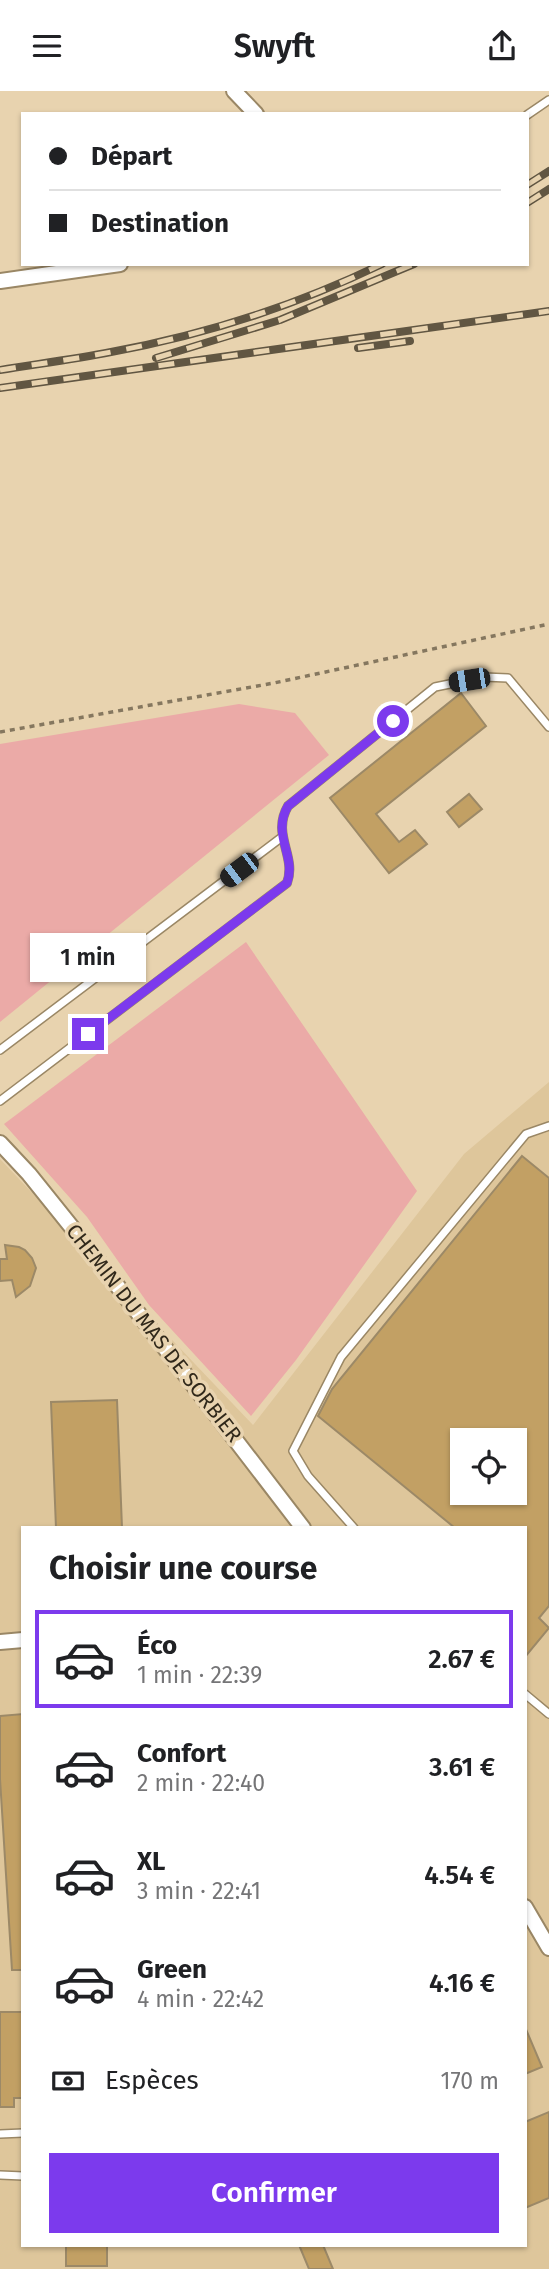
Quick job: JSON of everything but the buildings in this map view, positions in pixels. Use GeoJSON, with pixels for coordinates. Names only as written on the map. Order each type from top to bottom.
{"type":"FeatureCollection","features":[{"type":"Feature","properties":{"kind":"street"},"geometry":{"type":"LineString","coordinates":[[234,91],[254,112]]}},
{"type":"Feature","properties":{"kind":"street"},"geometry":{"type":"LineString","coordinates":[[0,281],[106,266]]}},
{"type":"Feature","properties":{"kind":"street","name":"CHEMIN DU MAS DE SORBIER"},"geometry":{"type":"LineString","coordinates":[[0,1143],[29,1174],[86,1245],[301,1526]]}},
{"type":"Feature","properties":{"kind":"street"},"geometry":{"type":"LineString","coordinates":[[0,1642],[21,1640]]}},
{"type":"Feature","properties":{"kind":"street"},"geometry":{"type":"LineString","coordinates":[[527,1910],[544,1931],[549,1948]]}},
{"type":"Feature","properties":{"kind":"lane"},"geometry":{"type":"LineString","coordinates":[[529,114],[549,100]]}},
{"type":"Feature","properties":{"kind":"lane"},"geometry":{"type":"LineString","coordinates":[[0,1101],[287,883],[290,876],[289,865],[282,837],[281,817],[288,806],[435,687],[484,677],[508,678],[549,727]]}},
{"type":"Feature","properties":{"kind":"lane"},"geometry":{"type":"LineString","coordinates":[[0,1050],[282,837]]}},
{"type":"Feature","properties":{"kind":"lane"},"geometry":{"type":"LineString","coordinates":[[352,1526],[308,1476],[293,1451],[341,1357],[526,1134],[549,1126]]}},
{"type":"Feature","properties":{"kind":"lane"},"geometry":{"type":"LineString","coordinates":[[527,1696],[549,1714]]}},
{"type":"Feature","properties":{"kind":"lane"},"geometry":{"type":"LineString","coordinates":[[0,2134],[21,2133]]}},
{"type":"Feature","properties":{"kind":"lane"},"geometry":{"type":"LineString","coordinates":[[0,2175],[21,2176]]}},
{"type":"Feature","properties":{"kind":"path"},"geometry":{"type":"LineString","coordinates":[[0,732],[274,683],[549,624]]}},
{"type":"Feature","properties":{"kind":"shaded area"},"geometry":{"type":"Polygon","coordinates":[[[239,704],[295,713],[329,755],[0,1022],[0,744],[239,704]]]}},
{"type":"Feature","properties":{"kind":"shaded area"},"geometry":{"type":"Polygon","coordinates":[[[246,942],[417,1191],[296,1360],[251,1416],[149,1305],[87,1217],[4,1124],[246,942]]]}},
{"type":"Feature","properties":{"kind":"shaded area"},"geometry":{"type":"Polygon","coordinates":[[[549,1082],[549,2269],[0,2269],[0,1159],[253,1425],[464,1154],[549,1082]]]}},
{"type":"Feature","properties":{"kind":"railway"},"geometry":{"type":"LineString","coordinates":[[529,184],[549,171]]}},
{"type":"Feature","properties":{"kind":"railway"},"geometry":{"type":"LineString","coordinates":[[529,202],[549,189]]}},
{"type":"Feature","properties":{"kind":"railway"},"geometry":{"type":"LineString","coordinates":[[0,370],[111,352],[181,337],[250,317],[317,293],[378,266]]}},
{"type":"Feature","properties":{"kind":"railway"},"geometry":{"type":"LineString","coordinates":[[156,358],[280,320],[409,266]]}},
{"type":"Feature","properties":{"kind":"railway"},"geometry":{"type":"LineString","coordinates":[[0,388],[549,311]]}},
{"type":"Feature","properties":{"kind":"railway"},"geometry":{"type":"LineString","coordinates":[[358,348],[410,341]]}},
{"type":"Feature","properties":{"kind":"route"},"geometry":{"type":"LineString","coordinates":[[88,1034],[287,883],[290,876],[289,865],[281,830],[281,817],[288,806],[393,721]]}}]}
